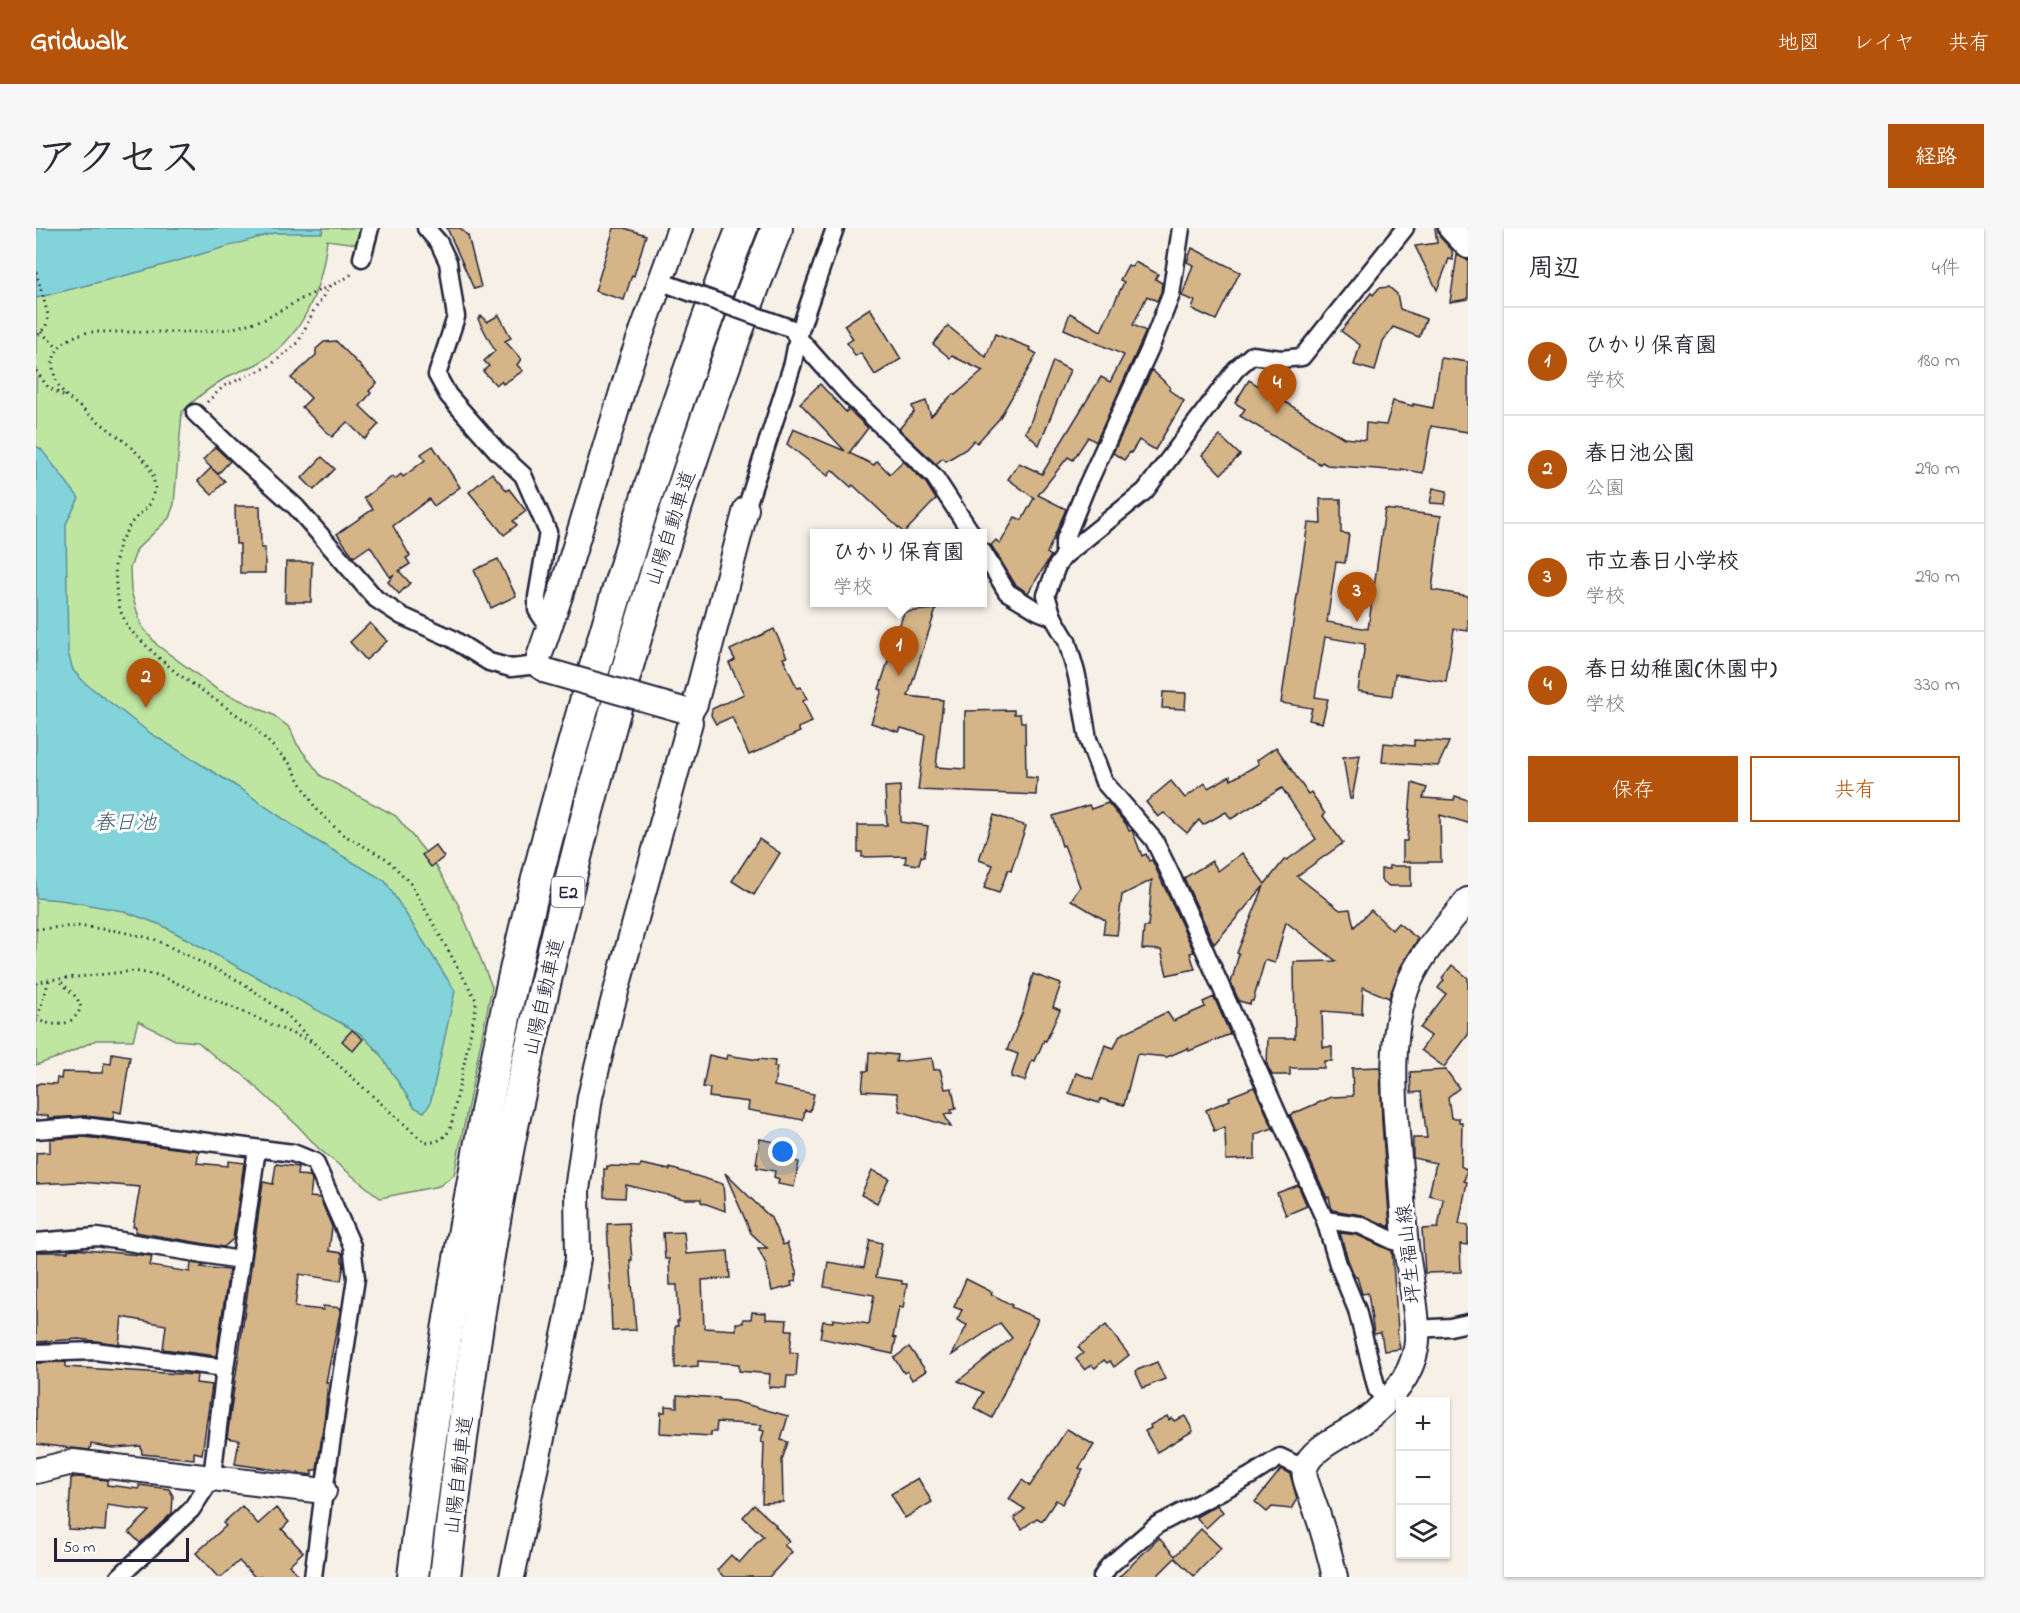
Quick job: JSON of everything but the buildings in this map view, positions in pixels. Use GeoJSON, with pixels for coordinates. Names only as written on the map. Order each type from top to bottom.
{"type":"FeatureCollection","features":[{"type":"Feature","properties":{"kind":"highway","name":"山陽自動車道"},"geometry":{"type":"LineString","coordinates":[[413,1577],[449,1313],[481,1137],[513,981],[579,722],[618,590],[662,448],[742,228]]}},
{"type":"Feature","properties":{"kind":"highway","name":"山陽自動車道"},"geometry":{"type":"LineString","coordinates":[[445,1577],[458,1465],[480,1316],[510,1142],[544,987],[609,730],[648,598],[689,468],[751,292],[777,228]]}},
{"type":"Feature","properties":{"kind":"street"},"geometry":{"type":"LineString","coordinates":[[362,258],[370,228]]}},
{"type":"Feature","properties":{"kind":"street"},"geometry":{"type":"LineString","coordinates":[[426,228],[439,243],[448,262],[456,317],[437,375],[448,395],[498,452],[523,475],[549,532],[537,597],[537,610],[550,624]]}},
{"type":"Feature","properties":{"kind":"street"},"geometry":{"type":"LineString","coordinates":[[542,668],[550,624],[632,359],[665,283],[680,228]]}},
{"type":"Feature","properties":{"kind":"street"},"geometry":{"type":"LineString","coordinates":[[686,712],[695,704],[746,509],[793,363],[794,333],[835,228]]}},
{"type":"Feature","properties":{"kind":"street"},"geometry":{"type":"LineString","coordinates":[[1064,556],[1064,542],[1085,490],[1151,346],[1171,295],[1181,228]]}},
{"type":"Feature","properties":{"kind":"street"},"geometry":{"type":"LineString","coordinates":[[1388,1402],[1377,1389],[1357,1310],[1338,1264],[1325,1220],[1266,1083],[1163,858],[1154,840],[1104,782],[1088,739],[1077,676],[1067,640],[1053,617],[1047,595],[1057,566],[1064,556],[1145,491],[1236,369],[1252,355],[1281,358],[1302,357],[1405,228]]}},
{"type":"Feature","properties":{"kind":"street"},"geometry":{"type":"LineString","coordinates":[[1451,228],[1468,246]]}},
{"type":"Feature","properties":{"kind":"street"},"geometry":{"type":"LineString","coordinates":[[665,283],[794,333],[847,393],[934,476],[969,529]]}},
{"type":"Feature","properties":{"kind":"street"},"geometry":{"type":"LineString","coordinates":[[195,413],[296,507],[376,599],[402,616],[451,638],[489,662],[512,668],[542,668],[686,712]]}},
{"type":"Feature","properties":{"kind":"street"},"geometry":{"type":"LineString","coordinates":[[987,559],[1007,592],[1038,611],[1053,617]]}},
{"type":"Feature","properties":{"kind":"street"},"geometry":{"type":"LineString","coordinates":[[512,1577],[578,1258],[577,1190],[590,1097],[612,1006],[690,722],[686,712]]}},
{"type":"Feature","properties":{"kind":"street","name":"坪生福山線"},"geometry":{"type":"LineString","coordinates":[[1305,1468],[1326,1444],[1364,1421],[1388,1402],[1413,1363],[1417,1346],[1417,1329],[1406,1243],[1395,1114],[1396,1038],[1400,1008],[1413,974],[1434,941],[1468,900]]}},
{"type":"Feature","properties":{"kind":"street"},"geometry":{"type":"LineString","coordinates":[[36,1130],[84,1126],[293,1153],[315,1162],[352,1246],[356,1278],[313,1577]]}},
{"type":"Feature","properties":{"kind":"street"},"geometry":{"type":"LineString","coordinates":[[119,1577],[191,1510],[212,1479],[225,1368],[257,1149]]}},
{"type":"Feature","properties":{"kind":"street"},"geometry":{"type":"LineString","coordinates":[[1325,1220],[1360,1225],[1394,1241],[1406,1243]]}},
{"type":"Feature","properties":{"kind":"street"},"geometry":{"type":"LineString","coordinates":[[36,1242],[98,1238],[240,1260]]}},
{"type":"Feature","properties":{"kind":"street"},"geometry":{"type":"LineString","coordinates":[[1417,1329],[1450,1327],[1468,1323]]}},
{"type":"Feature","properties":{"kind":"street"},"geometry":{"type":"LineString","coordinates":[[36,1353],[95,1351],[225,1368]]}},
{"type":"Feature","properties":{"kind":"street"},"geometry":{"type":"LineString","coordinates":[[1102,1577],[1109,1566],[1157,1525],[1250,1476],[1280,1457],[1305,1468],[1306,1481],[1323,1526],[1335,1577]]}},
{"type":"Feature","properties":{"kind":"street"},"geometry":{"type":"LineString","coordinates":[[36,1471],[73,1462],[324,1491]]}},
{"type":"Feature","properties":{"kind":"path"},"geometry":{"type":"LineString","coordinates":[[67,398],[58,387],[52,363],[58,348],[76,334],[230,330],[266,319],[348,277],[360,265],[362,258]]}},
{"type":"Feature","properties":{"kind":"path"},"geometry":{"type":"LineString","coordinates":[[36,272],[48,315],[48,322],[36,337]]}},
{"type":"Feature","properties":{"kind":"path"},"geometry":{"type":"LineString","coordinates":[[195,413],[224,386],[268,367],[298,343],[313,312],[330,286]]}},
{"type":"Feature","properties":{"kind":"path"},"geometry":{"type":"LineString","coordinates":[[41,332],[58,348]]}},
{"type":"Feature","properties":{"kind":"path"},"geometry":{"type":"LineString","coordinates":[[36,371],[48,387],[67,398],[129,445],[147,463],[153,475],[154,488],[150,504],[131,523],[118,544],[115,566],[116,588],[120,609],[129,629],[178,674],[253,726],[290,764],[316,809],[342,834],[387,859],[411,884],[476,1000],[450,1130],[435,1143],[424,1142],[315,1044],[286,1014],[243,983],[154,939],[118,931],[76,926],[36,930]]}},
{"type":"Feature","properties":{"kind":"path"},"geometry":{"type":"LineString","coordinates":[[36,983],[134,970],[158,975],[315,1044]]}},
{"type":"Feature","properties":{"kind":"path"},"geometry":{"type":"LineString","coordinates":[[49,980],[36,1020],[60,1025],[70,1020],[81,1007],[77,998],[59,980]]}},
{"type":"Feature","properties":{"kind":"green space"},"geometry":{"type":"Polygon","coordinates":[[[36,228],[360,228],[357,244],[327,240],[320,277],[307,312],[285,342],[255,365],[216,384],[182,412],[174,504],[169,518],[137,549],[130,568],[131,591],[141,625],[157,645],[218,690],[273,715],[290,728],[297,744],[321,776],[396,816],[435,864],[458,904],[492,987],[454,1175],[439,1186],[380,1198],[319,1149],[299,1127],[242,1074],[219,1060],[198,1042],[175,1040],[138,1021],[133,1040],[96,1040],[36,1065],[36,228]]]}},
{"type":"Feature","properties":{"kind":"water"},"geometry":{"type":"Polygon","coordinates":[[[36,228],[323,228],[322,233],[274,233],[143,271],[36,298],[36,228]]]}},
{"type":"Feature","properties":{"kind":"water","name":"春日池"},"geometry":{"type":"Polygon","coordinates":[[[36,446],[41,449],[79,498],[66,524],[68,653],[73,670],[85,683],[150,733],[236,786],[307,835],[385,881],[455,991],[430,1104],[424,1112],[414,1107],[380,1054],[361,1034],[161,925],[123,911],[36,898],[36,446]]]}},
{"type":"Feature","properties":{"kind":"place","name":"春日幼稚園(休園中)"},"geometry":{"type":"Point","coordinates":[1277,414]}},
{"type":"Feature","properties":{"kind":"place","name":"市立春日小学校"},"geometry":{"type":"Point","coordinates":[1357,622]}},
{"type":"Feature","properties":{"kind":"place","name":"ひかり保育園"},"geometry":{"type":"Point","coordinates":[899,676]}},
{"type":"Feature","properties":{"kind":"place","name":"春日池公園"},"geometry":{"type":"Point","coordinates":[146,708]}}]}
